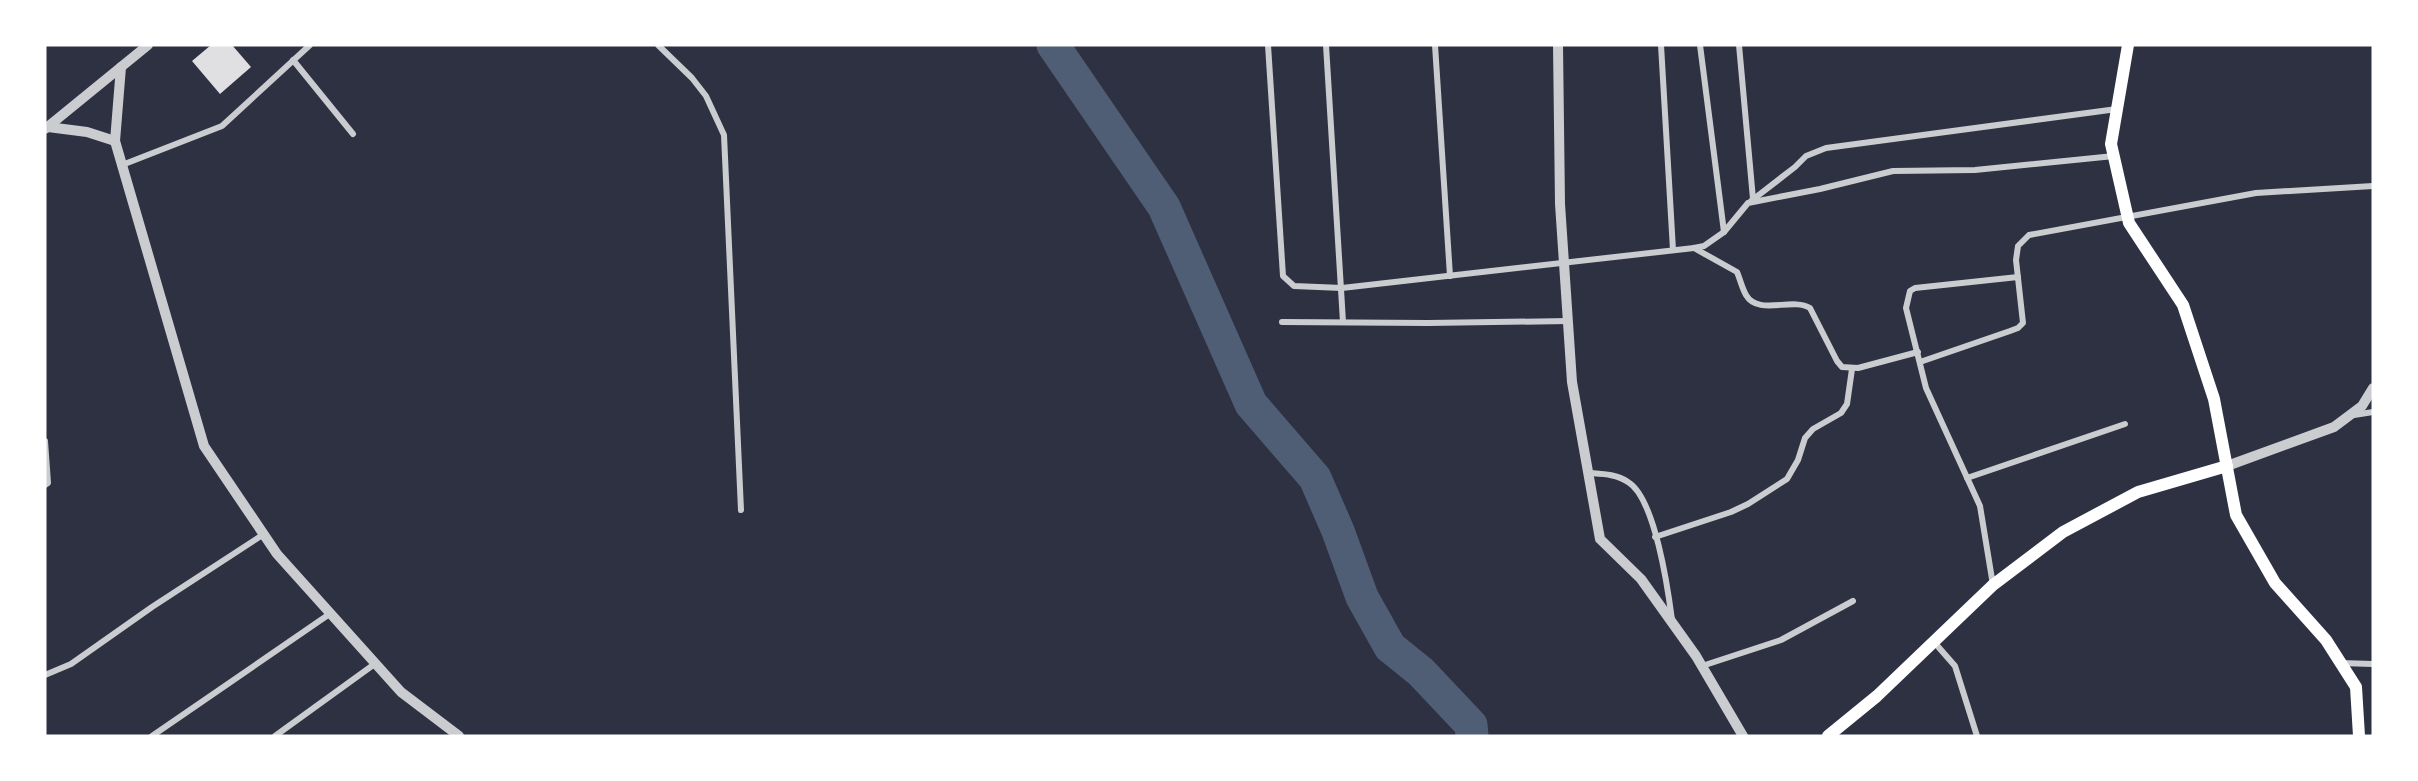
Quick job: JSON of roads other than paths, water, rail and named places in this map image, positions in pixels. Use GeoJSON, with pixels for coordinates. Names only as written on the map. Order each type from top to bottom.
{"type":"FeatureCollection","features":[{"type":"Feature","properties":{"kind":"main road"},"geometry":{"type":"LineString","coordinates":[[2128,45],[2111,144],[2129,223],[2183,305],[2214,399],[2236,515],[2276,583],[2326,640],[2356,687],[2359,736]]}},
{"type":"Feature","properties":{"kind":"main road"},"geometry":{"type":"LineString","coordinates":[[1828,736],[1877,696],[1993,585],[2062,532],[2138,492],[2227,466]]}},
{"type":"Feature","properties":{"kind":"street"},"geometry":{"type":"LineString","coordinates":[[47,128],[148,45]]}},
{"type":"Feature","properties":{"kind":"street"},"geometry":{"type":"LineString","coordinates":[[122,165],[222,126],[310,45]]}},
{"type":"Feature","properties":{"kind":"street"},"geometry":{"type":"LineString","coordinates":[[658,45],[692,78],[706,96],[724,135],[741,510]]}},
{"type":"Feature","properties":{"kind":"street"},"geometry":{"type":"LineString","coordinates":[[1268,45],[1283,276],[1294,286],[1342,288],[1704,246],[1724,232],[1750,201],[1806,156],[1826,148],[2117,109]]}},
{"type":"Feature","properties":{"kind":"street"},"geometry":{"type":"LineString","coordinates":[[1326,45],[1343,322]]}},
{"type":"Feature","properties":{"kind":"street"},"geometry":{"type":"LineString","coordinates":[[1435,45],[1450,276]]}},
{"type":"Feature","properties":{"kind":"street"},"geometry":{"type":"LineString","coordinates":[[1558,45],[1560,204],[1572,382],[1600,539],[1641,579],[1673,623],[1702,666],[1743,736]]}},
{"type":"Feature","properties":{"kind":"street"},"geometry":{"type":"LineString","coordinates":[[1660,45],[1672,250]]}},
{"type":"Feature","properties":{"kind":"street"},"geometry":{"type":"LineString","coordinates":[[1700,45],[1724,232]]}},
{"type":"Feature","properties":{"kind":"street"},"geometry":{"type":"LineString","coordinates":[[1739,45],[1750,201]]}},
{"type":"Feature","properties":{"kind":"street"},"geometry":{"type":"LineString","coordinates":[[293,60],[353,134]]}},
{"type":"Feature","properties":{"kind":"street"},"geometry":{"type":"LineString","coordinates":[[121,67],[115,141],[204,446],[277,554],[401,692],[459,736]]}},
{"type":"Feature","properties":{"kind":"street"},"geometry":{"type":"LineString","coordinates":[[47,128],[87,132],[115,141]]}},
{"type":"Feature","properties":{"kind":"street"},"geometry":{"type":"LineString","coordinates":[[1750,201],[1820,189],[1893,171],[1975,170],[2114,156]]}},
{"type":"Feature","properties":{"kind":"street"},"geometry":{"type":"LineString","coordinates":[[1920,362],[2018,328],[2023,322],[2016,260],[2018,246],[2029,236],[2256,193],[2373,186]]}},
{"type":"Feature","properties":{"kind":"street"},"geometry":{"type":"LineString","coordinates":[[1694,248],[1737,272],[1746,295],[1752,301],[1766,305],[1803,304],[1810,308],[1842,367],[1852,369],[1918,352]]}},
{"type":"Feature","properties":{"kind":"street"},"geometry":{"type":"LineString","coordinates":[[1993,585],[1980,506],[1926,388],[1906,308],[1910,291],[1916,288],[2018,277]]}},
{"type":"Feature","properties":{"kind":"street"},"geometry":{"type":"LineString","coordinates":[[1282,322],[1568,321]]}},
{"type":"Feature","properties":{"kind":"street"},"geometry":{"type":"LineString","coordinates":[[1655,537],[1731,512],[1787,479],[1798,460],[1806,438],[1813,429],[1841,412],[1847,404],[1852,369]]}},
{"type":"Feature","properties":{"kind":"street"},"geometry":{"type":"LineString","coordinates":[[2227,466],[2334,427],[2361,406],[2373,388]]}},
{"type":"Feature","properties":{"kind":"street"},"geometry":{"type":"LineString","coordinates":[[2350,416],[2373,412]]}},
{"type":"Feature","properties":{"kind":"street"},"geometry":{"type":"LineString","coordinates":[[1967,478],[2125,424]]}},
{"type":"Feature","properties":{"kind":"street"},"geometry":{"type":"LineString","coordinates":[[45,441],[48,483],[45,485]]}},
{"type":"Feature","properties":{"kind":"street"},"geometry":{"type":"LineString","coordinates":[[1588,473],[1614,475],[1630,483],[1644,499],[1665,575],[1673,623]]}},
{"type":"Feature","properties":{"kind":"street"},"geometry":{"type":"LineString","coordinates":[[45,675],[71,664],[152,607],[264,534]]}},
{"type":"Feature","properties":{"kind":"street"},"geometry":{"type":"LineString","coordinates":[[1702,666],[1781,640],[1853,600]]}},
{"type":"Feature","properties":{"kind":"street"},"geometry":{"type":"LineString","coordinates":[[152,736],[331,613]]}},
{"type":"Feature","properties":{"kind":"street"},"geometry":{"type":"LineString","coordinates":[[1934,642],[1955,666],[1977,736]]}},
{"type":"Feature","properties":{"kind":"street"},"geometry":{"type":"LineString","coordinates":[[275,736],[376,663]]}},
{"type":"Feature","properties":{"kind":"street"},"geometry":{"type":"LineString","coordinates":[[2340,663],[2373,664]]}},
{"type":"Feature","properties":{"kind":"waterway"},"geometry":{"type":"LineString","coordinates":[[1053,45],[1164,207],[1251,404],[1315,478],[1338,531],[1362,597],[1390,647],[1421,672],[1471,725],[1472,736]]}}]}
